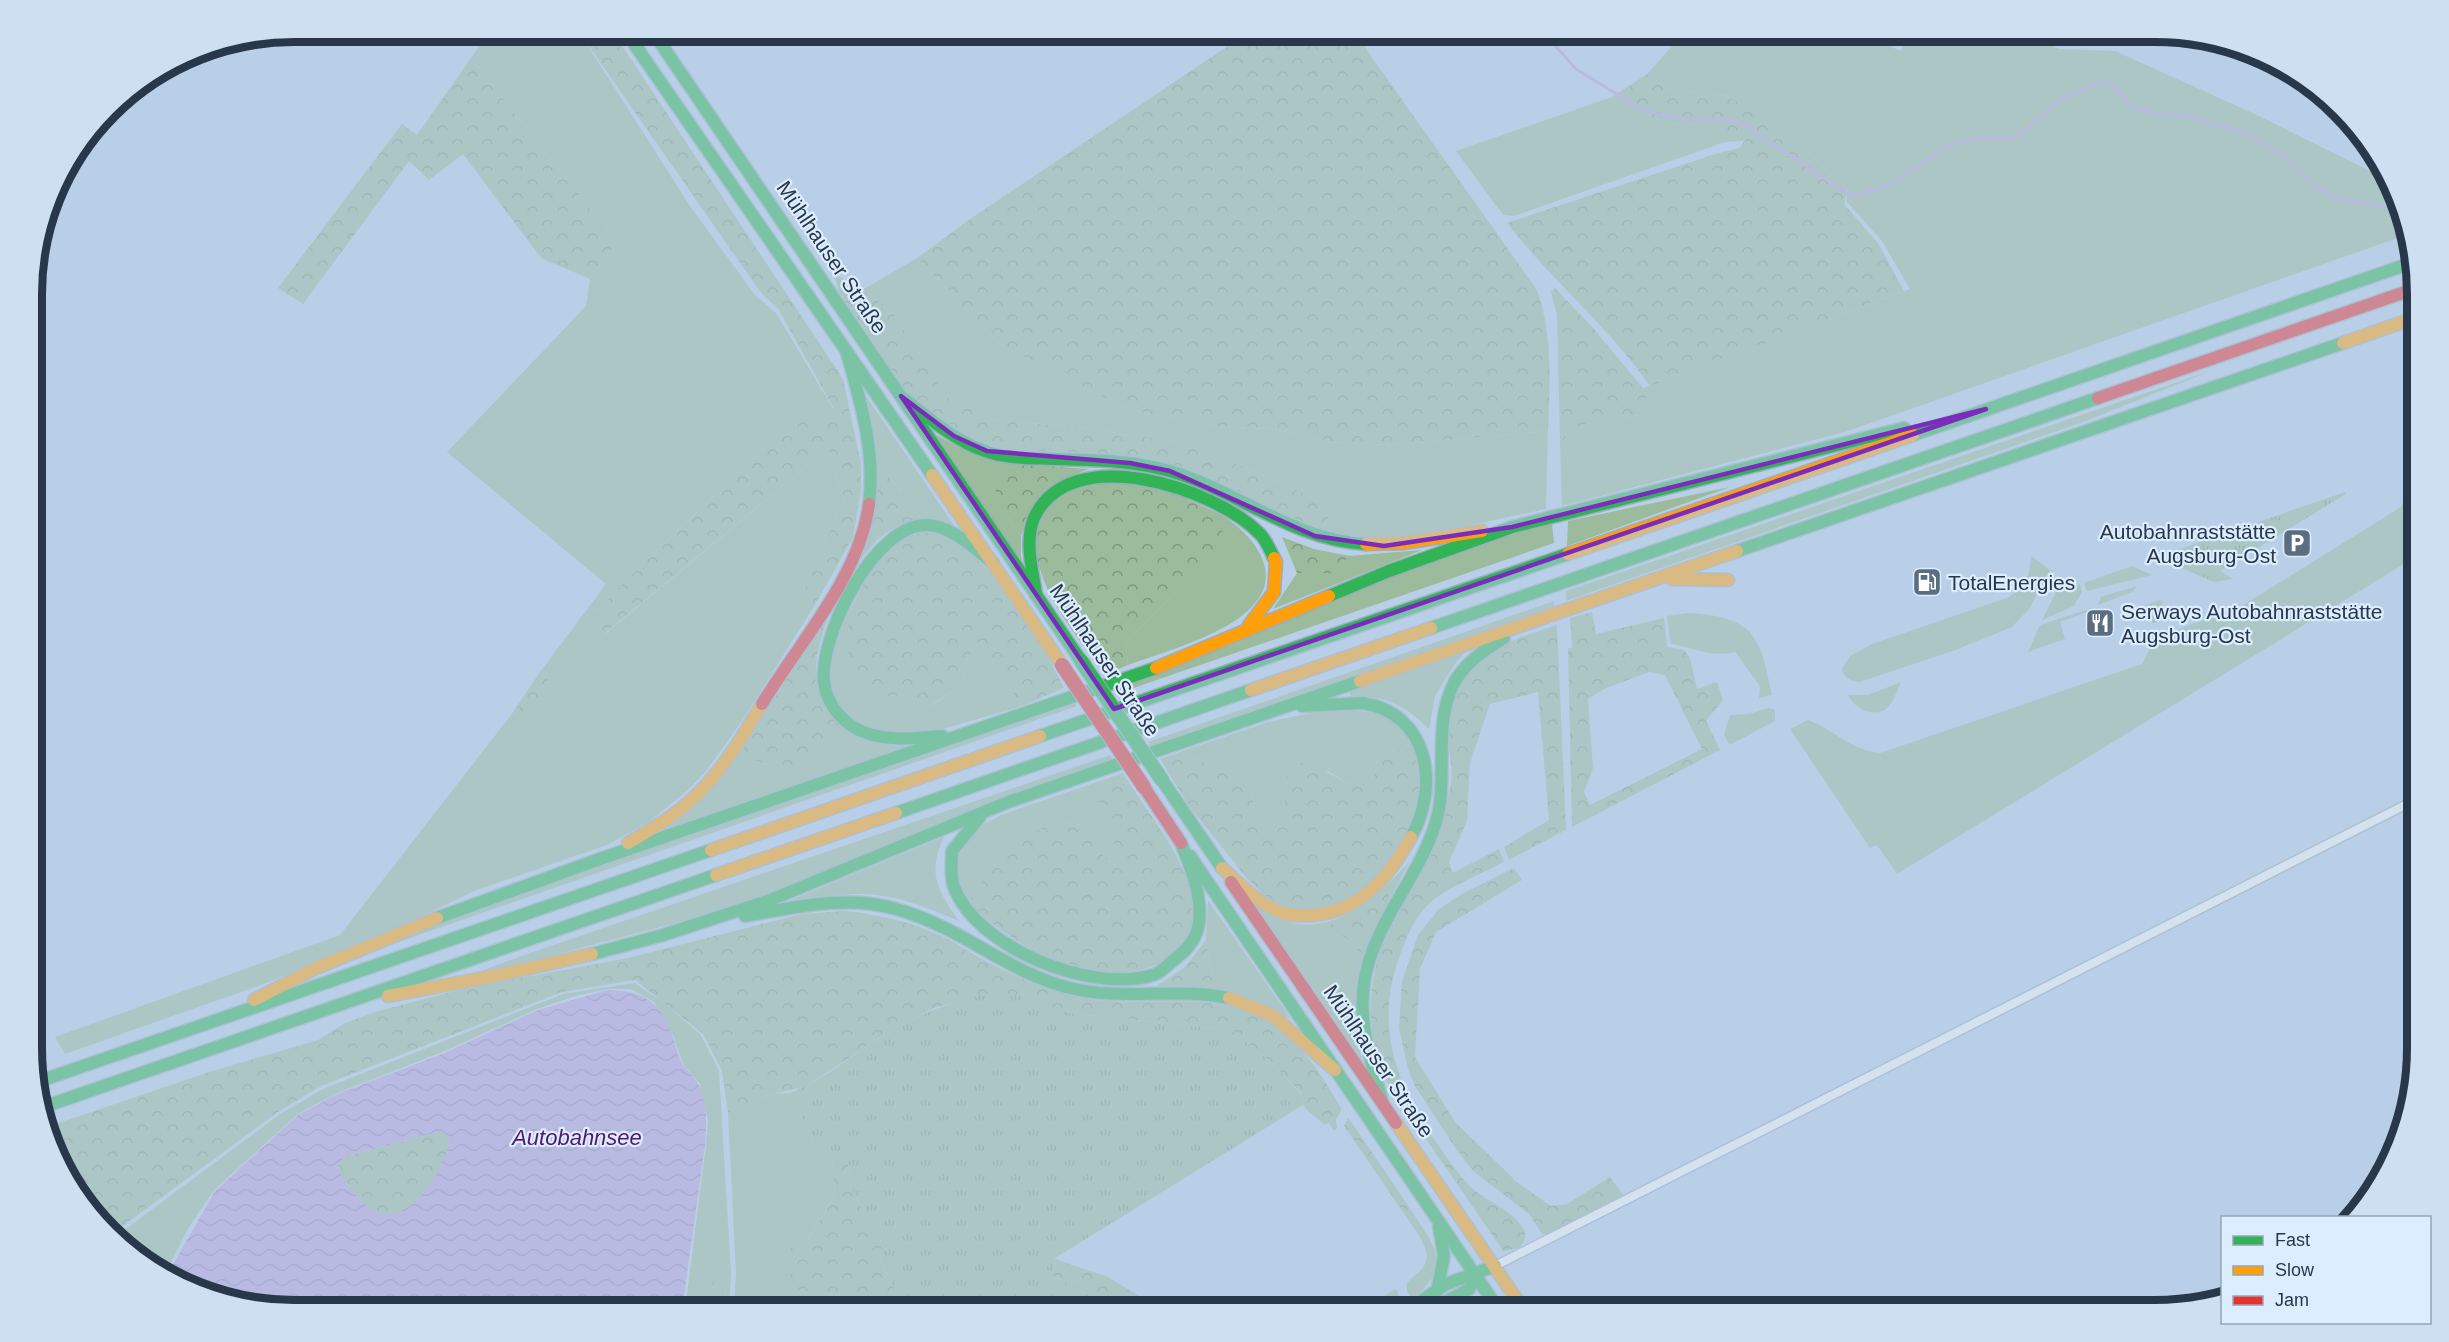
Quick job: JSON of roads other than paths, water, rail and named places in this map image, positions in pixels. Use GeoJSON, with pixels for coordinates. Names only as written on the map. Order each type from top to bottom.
{"type":"FeatureCollection","features":[{"type":"Feature","properties":{"kind":"main road","name":"Mühlhauser Straße"},"geometry":{"type":"LineString","coordinates":[[633,42],[993,563],[1492,1300]]}},
{"type":"Feature","properties":{"kind":"main road","name":"Mühlhauser Straße"},"geometry":{"type":"LineString","coordinates":[[660,42],[1517,1300]]}},
{"type":"Feature","properties":{"kind":"main road"},"geometry":{"type":"LineString","coordinates":[[44,1080],[2405,265]]}},
{"type":"Feature","properties":{"kind":"main road"},"geometry":{"type":"LineString","coordinates":[[49,1105],[2407,292]]}},
{"type":"Feature","properties":{"kind":"main road"},"geometry":{"type":"LineString","coordinates":[[344,1004],[466,983],[634,942],[693,925],[825,880],[1008,802],[2407,320]]}},
{"type":"Feature","properties":{"kind":"main road"},"geometry":{"type":"LineString","coordinates":[[597,860],[686,805],[716,771],[752,722],[854,555],[867,514],[871,465],[867,425],[846,350]]}},
{"type":"Feature","properties":{"kind":"main road"},"geometry":{"type":"LineString","coordinates":[[901,396],[954,436],[987,451],[1025,458],[1130,463],[1170,471],[1208,485],[1279,521],[1340,543],[1384,546],[1512,527],[1986,409]]}},
{"type":"Feature","properties":{"kind":"main road"},"geometry":{"type":"LineString","coordinates":[[1036,595],[1029,538],[1034,519],[1042,505],[1055,491],[1089,477],[1105,476],[1165,485],[1233,513],[1265,537],[1274,550],[1280,574],[1275,593],[1259,616],[1233,637]]}},
{"type":"Feature","properties":{"kind":"main road"},"geometry":{"type":"LineString","coordinates":[[987,728],[906,739],[883,739],[862,732],[844,720],[829,700],[823,668],[826,645],[841,609],[875,554],[895,534],[912,527],[938,527],[993,563]]}},
{"type":"Feature","properties":{"kind":"main road"},"geometry":{"type":"LineString","coordinates":[[227,1017],[274,988],[412,927],[597,860],[1144,673],[1389,571],[1512,527]]}},
{"type":"Feature","properties":{"kind":"main road"},"geometry":{"type":"LineString","coordinates":[[1648,582],[1692,578],[1728,580]]}},
{"type":"Feature","properties":{"kind":"main road"},"geometry":{"type":"LineString","coordinates":[[1383,1104],[1365,1030],[1363,1000],[1366,972],[1384,921],[1420,858],[1435,823],[1442,785],[1441,735],[1447,701],[1455,682],[1474,658],[1538,620]]}},
{"type":"Feature","properties":{"kind":"main road"},"geometry":{"type":"LineString","coordinates":[[1222,868],[1272,909],[1305,918],[1326,914],[1365,896],[1390,874],[1407,850],[1423,812],[1427,778],[1423,753],[1412,730],[1394,715],[1379,707],[1357,703],[1331,703],[1270,711]]}},
{"type":"Feature","properties":{"kind":"main road"},"geometry":{"type":"LineString","coordinates":[[1008,802],[974,822],[957,839],[949,857],[948,868],[955,894],[972,915],[1010,946],[1050,967],[1081,976],[1109,981],[1141,980],[1164,973],[1182,958],[1197,929],[1199,906],[1193,876],[1181,843]]}},
{"type":"Feature","properties":{"kind":"main road"},"geometry":{"type":"LineString","coordinates":[[693,925],[821,902],[875,903],[928,920],[1026,972],[1068,988],[1118,996],[1210,996],[1245,1002],[1280,1020],[1335,1070]]}},
{"type":"Feature","properties":{"kind":"main road"},"geometry":{"type":"LineString","coordinates":[[1437,1220],[1444,1256],[1437,1290]]}},
{"type":"Feature","properties":{"kind":"main road"},"geometry":{"type":"LineString","coordinates":[[1449,1300],[1469,1289],[1477,1277],[1495,1266]]}},
{"type":"Feature","properties":{"kind":"main road"},"geometry":{"type":"LineString","coordinates":[[1422,1300],[1462,1278],[1477,1277]]}},
{"type":"Feature","properties":{"kind":"street"},"geometry":{"type":"LineString","coordinates":[[1495,1266],[2407,804]]}},
{"type":"Feature","properties":{"kind":"water","name":"Autobahnsee"},"geometry":{"type":"Polygon","coordinates":[[[608,990],[641,996],[657,1007],[668,1025],[682,1064],[701,1089],[706,1113],[705,1145],[683,1300],[294,1300],[261,1298],[213,1287],[171,1268],[215,1191],[298,1115],[337,1094],[440,1055],[538,1010],[608,990]],[[442,1131],[346,1156],[338,1164],[339,1172],[365,1205],[372,1210],[386,1215],[397,1213],[419,1198],[429,1186],[448,1148],[449,1137],[442,1131]]]}},
{"type":"Feature","properties":{"kind":"waterway"},"geometry":{"type":"LineString","coordinates":[[1552,42],[1576,69],[1644,111],[1684,119],[1730,120],[1745,125],[1852,197],[1890,185],[1949,145],[1977,138],[2017,137],[2065,97],[2103,80],[2123,95],[2128,105],[2154,114],[2188,116],[2250,135],[2283,156],[2318,189],[2334,197],[2393,209]]}},
{"type":"Feature","properties":{"kind":"place","name":"Autobahnraststätte Augsburg-Ost"},"geometry":{"type":"Point","coordinates":[2297,543]}},
{"type":"Feature","properties":{"kind":"place","name":"TotalEnergies"},"geometry":{"type":"Point","coordinates":[1927,582]}},
{"type":"Feature","properties":{"kind":"place","name":"Serways Autobahnraststätte Augsburg-Ost"},"geometry":{"type":"Point","coordinates":[2100,623]}}]}
